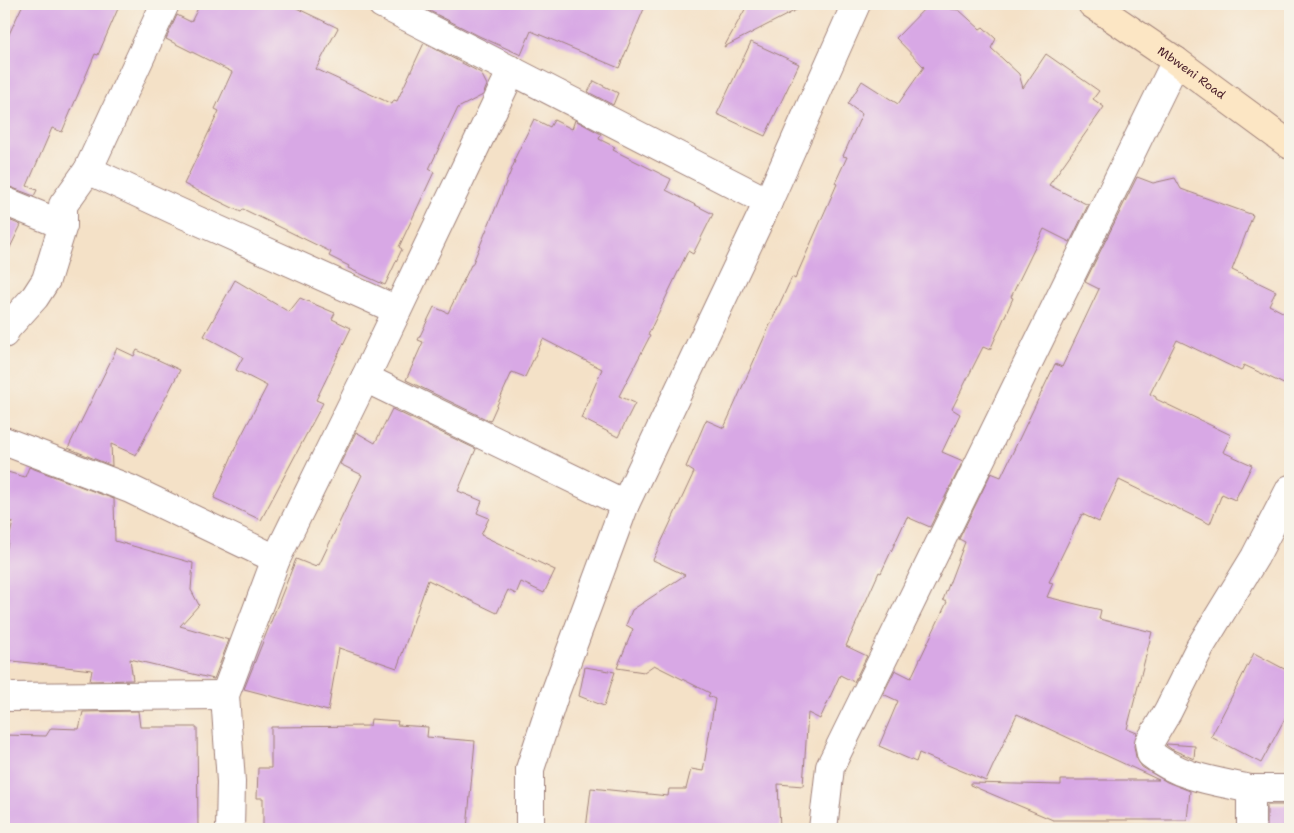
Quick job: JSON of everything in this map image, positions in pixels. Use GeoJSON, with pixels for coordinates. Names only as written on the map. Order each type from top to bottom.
{"type":"FeatureCollection","features":[{"type":"Feature","properties":{"kind":"street"},"geometry":{"type":"LineString","coordinates":[[4,334],[6,329],[35,297],[46,280],[63,225],[63,205],[88,170],[164,4]]}},
{"type":"Feature","properties":{"kind":"street"},"geometry":{"type":"LineString","coordinates":[[382,4],[768,202]]}},
{"type":"Feature","properties":{"kind":"street"},"geometry":{"type":"LineString","coordinates":[[530,829],[530,769],[555,693],[626,504],[768,202],[856,4]]}},
{"type":"Feature","properties":{"kind":"street","name":"Mbweni Road"},"geometry":{"type":"LineString","coordinates":[[1092,4],[1176,61],[1290,145]]}},
{"type":"Feature","properties":{"kind":"street"},"geometry":{"type":"LineString","coordinates":[[823,829],[830,767],[1176,61]]}},
{"type":"Feature","properties":{"kind":"street"},"geometry":{"type":"LineString","coordinates":[[230,829],[231,782],[225,695],[276,559],[366,378],[512,70]]}},
{"type":"Feature","properties":{"kind":"street"},"geometry":{"type":"LineString","coordinates":[[88,170],[397,310]]}},
{"type":"Feature","properties":{"kind":"street"},"geometry":{"type":"LineString","coordinates":[[4,201],[63,225]]}},
{"type":"Feature","properties":{"kind":"street"},"geometry":{"type":"LineString","coordinates":[[366,378],[626,504]]}},
{"type":"Feature","properties":{"kind":"street"},"geometry":{"type":"LineString","coordinates":[[4,441],[130,488],[276,559]]}},
{"type":"Feature","properties":{"kind":"street"},"geometry":{"type":"LineString","coordinates":[[1290,489],[1255,557],[1200,647],[1168,712],[1149,743],[1151,754],[1158,760],[1187,775],[1251,788],[1290,789]]}},
{"type":"Feature","properties":{"kind":"street"},"geometry":{"type":"LineString","coordinates":[[4,697],[225,695]]}},
{"type":"Feature","properties":{"kind":"street"},"geometry":{"type":"LineString","coordinates":[[1251,788],[1251,829]]}},
{"type":"Feature","properties":{"kind":"building"},"geometry":{"type":"Polygon","coordinates":[[[23,4],[120,4],[98,55],[95,54],[62,132],[52,128],[27,186],[37,190],[34,196],[4,186],[4,45],[23,4]]]}},
{"type":"Feature","properties":{"kind":"building"},"geometry":{"type":"Polygon","coordinates":[[[200,4],[288,4],[338,28],[316,69],[392,104],[394,100],[397,101],[424,43],[481,73],[487,85],[483,95],[458,108],[429,169],[434,172],[399,247],[402,249],[385,285],[348,268],[349,266],[329,256],[331,252],[243,209],[241,212],[184,184],[219,111],[215,109],[232,72],[166,39],[177,15],[191,22],[200,4]]]}},
{"type":"Feature","properties":{"kind":"building"},"geometry":{"type":"Polygon","coordinates":[[[416,4],[646,4],[619,68],[531,31],[521,55],[416,4]]]}},
{"type":"Feature","properties":{"kind":"building"},"geometry":{"type":"Polygon","coordinates":[[[748,4],[808,4],[724,47],[748,4]]]}},
{"type":"Feature","properties":{"kind":"building"},"geometry":{"type":"Polygon","coordinates":[[[929,4],[946,4],[951,9],[959,10],[980,29],[983,27],[996,39],[991,48],[1019,74],[1023,88],[1046,54],[1099,91],[1093,99],[1104,107],[1049,185],[1088,205],[1070,242],[1044,229],[1011,297],[1013,298],[990,350],[983,347],[952,409],[960,414],[942,452],[963,461],[930,527],[907,517],[881,573],[879,572],[846,646],[867,656],[854,682],[840,675],[820,719],[808,713],[803,786],[778,784],[780,829],[586,829],[591,788],[668,796],[669,789],[686,789],[691,769],[703,771],[715,699],[708,696],[710,693],[654,665],[644,672],[617,668],[633,629],[626,625],[632,610],[685,575],[653,560],[694,472],[686,467],[706,420],[724,428],[792,277],[795,279],[837,184],[835,183],[847,157],[843,156],[862,114],[848,104],[862,81],[898,104],[924,67],[896,38],[929,4]]]}},
{"type":"Feature","properties":{"kind":"building"},"geometry":{"type":"Polygon","coordinates":[[[751,42],[799,64],[765,136],[717,114],[751,42]]]}},
{"type":"Feature","properties":{"kind":"building"},"geometry":{"type":"Polygon","coordinates":[[[594,81],[618,93],[613,105],[588,92],[594,81]]]}},
{"type":"Feature","properties":{"kind":"building"},"geometry":{"type":"Polygon","coordinates":[[[534,119],[550,127],[554,120],[572,129],[575,120],[601,134],[599,139],[615,147],[613,150],[671,179],[666,190],[713,214],[693,254],[688,251],[648,335],[650,336],[619,396],[635,403],[618,437],[581,418],[602,369],[543,339],[525,377],[512,372],[490,421],[406,380],[423,342],[418,340],[434,307],[448,313],[472,265],[514,160],[534,119]]]}},
{"type":"Feature","properties":{"kind":"building"},"geometry":{"type":"Polygon","coordinates":[[[1137,177],[1153,183],[1175,178],[1181,189],[1253,215],[1232,270],[1276,291],[1269,305],[1290,316],[1290,387],[1244,365],[1241,371],[1177,340],[1150,394],[1156,397],[1156,399],[1231,435],[1223,452],[1252,465],[1235,500],[1222,494],[1210,524],[1119,480],[1099,522],[1082,514],[1049,582],[1053,583],[1047,597],[1101,610],[1099,619],[1152,632],[1127,729],[1137,733],[1134,746],[1136,757],[1142,767],[1167,782],[1190,791],[1187,820],[1053,820],[970,785],[970,783],[1061,785],[1061,780],[1159,780],[1017,714],[986,781],[919,753],[916,762],[879,746],[898,701],[883,694],[895,670],[911,678],[947,602],[943,600],[965,542],[959,539],[991,473],[1001,477],[1055,364],[1062,367],[1099,289],[1085,282],[1137,177]]]}},
{"type":"Feature","properties":{"kind":"building"},"geometry":{"type":"Polygon","coordinates":[[[4,218],[21,225],[4,260],[4,218]]]}},
{"type":"Feature","properties":{"kind":"building"},"geometry":{"type":"Polygon","coordinates":[[[235,280],[289,312],[300,298],[335,313],[332,319],[351,328],[316,400],[323,403],[261,520],[214,498],[237,444],[267,386],[236,370],[243,357],[204,336],[235,280]]]}},
{"type":"Feature","properties":{"kind":"building"},"geometry":{"type":"Polygon","coordinates":[[[117,348],[134,356],[137,350],[180,370],[136,455],[111,444],[112,466],[68,448],[117,348]]]}},
{"type":"Feature","properties":{"kind":"building"},"geometry":{"type":"Polygon","coordinates":[[[392,409],[476,449],[458,491],[482,501],[477,513],[489,518],[481,535],[555,570],[544,593],[521,582],[516,594],[508,590],[497,613],[428,580],[397,668],[339,648],[328,711],[244,689],[296,559],[316,567],[317,564],[319,565],[362,475],[340,464],[356,432],[375,443],[392,409]]]}},
{"type":"Feature","properties":{"kind":"building"},"geometry":{"type":"Polygon","coordinates":[[[29,467],[114,499],[115,541],[193,563],[191,590],[199,605],[180,626],[229,640],[214,679],[130,659],[133,680],[90,681],[92,670],[4,660],[4,559],[13,522],[4,521],[4,471],[25,477],[29,467]]]}},
{"type":"Feature","properties":{"kind":"building"},"geometry":{"type":"Polygon","coordinates":[[[1254,653],[1290,672],[1290,709],[1261,763],[1211,737],[1254,653]]]}},
{"type":"Feature","properties":{"kind":"building"},"geometry":{"type":"Polygon","coordinates":[[[585,667],[615,672],[604,706],[579,696],[585,667]]]}},
{"type":"Feature","properties":{"kind":"building"},"geometry":{"type":"Polygon","coordinates":[[[138,711],[140,727],[197,727],[198,829],[27,829],[4,825],[4,735],[46,736],[51,728],[79,729],[83,712],[138,711]]]}},
{"type":"Feature","properties":{"kind":"building"},"geometry":{"type":"Polygon","coordinates":[[[371,719],[398,721],[397,725],[428,727],[427,737],[475,741],[467,829],[263,829],[263,798],[257,798],[258,768],[271,768],[271,727],[370,726],[371,719]]]}},
{"type":"Feature","properties":{"kind":"building"},"geometry":{"type":"Polygon","coordinates":[[[1167,744],[1195,746],[1194,759],[1171,749],[1167,744]]]}},
{"type":"Feature","properties":{"kind":"building"},"geometry":{"type":"Polygon","coordinates":[[[1267,805],[1289,805],[1290,829],[1267,829],[1267,805]]]}}]}
